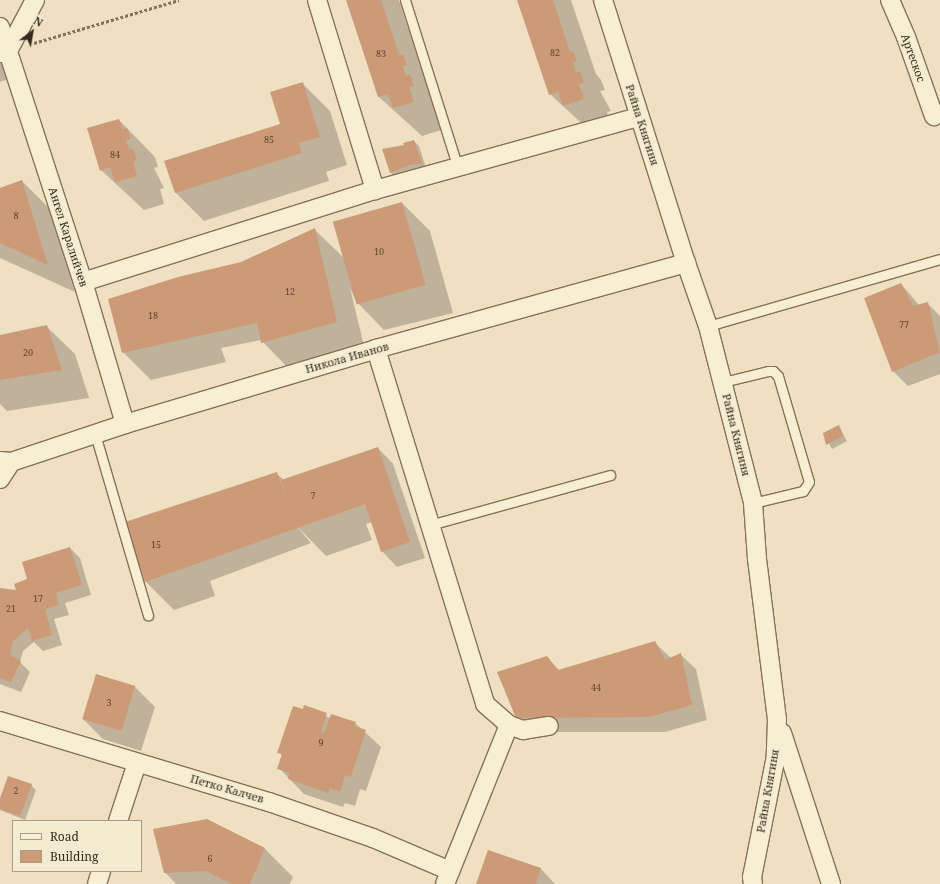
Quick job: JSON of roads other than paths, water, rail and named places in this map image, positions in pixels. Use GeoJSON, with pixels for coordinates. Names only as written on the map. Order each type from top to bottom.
{"type":"FeatureCollection","features":[{"type":"Feature","properties":{"kind":"street"},"geometry":{"type":"LineString","coordinates":[[4,52],[35,0]]}},
{"type":"Feature","properties":{"kind":"street"},"geometry":{"type":"LineString","coordinates":[[317,0],[375,190]]}},
{"type":"Feature","properties":{"kind":"street","name":"Райна Княгиня"},"geometry":{"type":"LineString","coordinates":[[603,0],[686,263],[708,326],[753,504],[758,566],[777,719],[776,756],[752,877],[753,884]]}},
{"type":"Feature","properties":{"kind":"street","name":"Артескос"},"geometry":{"type":"LineString","coordinates":[[890,0],[906,37],[934,116]]}},
{"type":"Feature","properties":{"kind":"street","name":"Ангел Каралийчев"},"geometry":{"type":"LineString","coordinates":[[0,27],[4,52],[83,282],[125,424]]}},
{"type":"Feature","properties":{"kind":"street"},"geometry":{"type":"LineString","coordinates":[[83,282],[375,190],[639,117]]}},
{"type":"Feature","properties":{"kind":"street","name":"Никола Иванов"},"geometry":{"type":"LineString","coordinates":[[5,461],[376,349],[686,263]]}},
{"type":"Feature","properties":{"kind":"street"},"geometry":{"type":"LineString","coordinates":[[376,349],[485,704],[509,725],[523,730],[549,726]]}},
{"type":"Feature","properties":{"kind":"street"},"geometry":{"type":"LineString","coordinates":[[0,479],[5,461]]}},
{"type":"Feature","properties":{"kind":"street"},"geometry":{"type":"LineString","coordinates":[[777,719],[828,881]]}},
{"type":"Feature","properties":{"kind":"street","name":"Петко Калчев"},"geometry":{"type":"LineString","coordinates":[[0,721],[269,802],[373,838],[447,877]]}},
{"type":"Feature","properties":{"kind":"street"},"geometry":{"type":"LineString","coordinates":[[447,877],[509,725]]}},
{"type":"Feature","properties":{"kind":"street"},"geometry":{"type":"LineString","coordinates":[[118,820],[137,763]]}},
{"type":"Feature","properties":{"kind":"street"},"geometry":{"type":"LineString","coordinates":[[97,884],[101,872]]}},
{"type":"Feature","properties":{"kind":"lane"},"geometry":{"type":"LineString","coordinates":[[405,0],[458,168]]}},
{"type":"Feature","properties":{"kind":"lane"},"geometry":{"type":"LineString","coordinates":[[708,326],[940,259]]}},
{"type":"Feature","properties":{"kind":"lane"},"geometry":{"type":"LineString","coordinates":[[723,382],[768,371],[773,371],[778,376],[809,482],[803,491],[753,504]]}},
{"type":"Feature","properties":{"kind":"lane"},"geometry":{"type":"LineString","coordinates":[[95,434],[148,615]]}},
{"type":"Feature","properties":{"kind":"lane"},"geometry":{"type":"LineString","coordinates":[[430,526],[610,475]]}}]}
